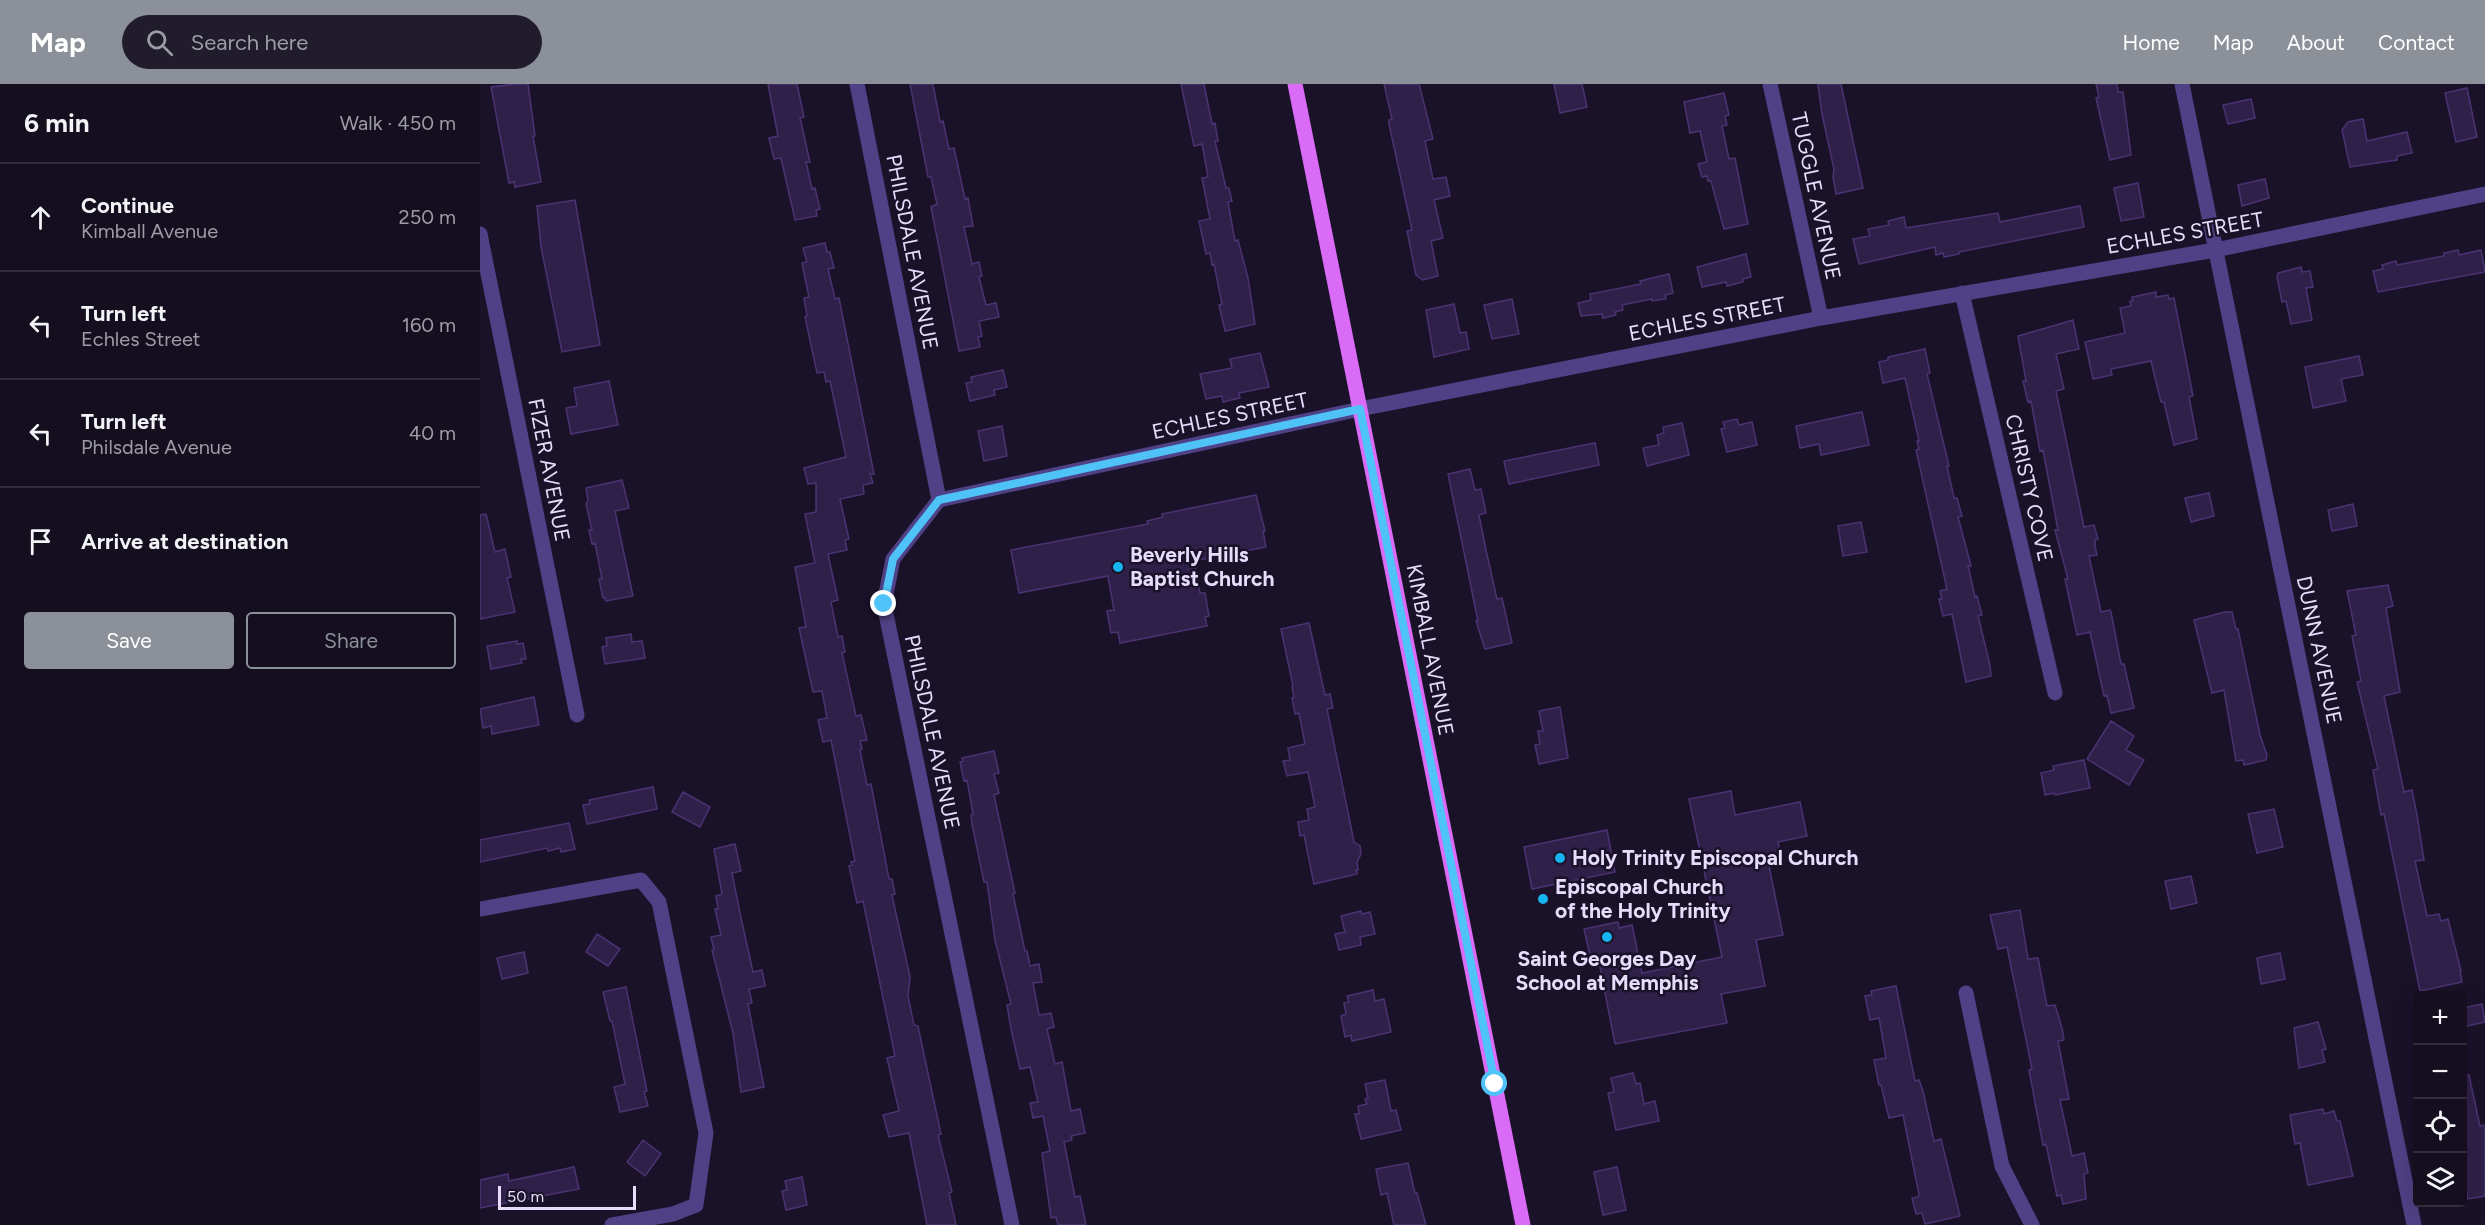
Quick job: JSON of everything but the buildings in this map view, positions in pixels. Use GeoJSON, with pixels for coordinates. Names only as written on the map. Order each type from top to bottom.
{"type":"FeatureCollection","features":[{"type":"Feature","properties":{"kind":"main road","name":"KIMBALL AVENUE"},"geometry":{"type":"LineString","coordinates":[[1294,84],[1523,1225]]}},
{"type":"Feature","properties":{"kind":"street","name":"PHILSDALE AVENUE"},"geometry":{"type":"LineString","coordinates":[[857,84],[939,500],[893,559],[884,604],[1012,1225]]}},
{"type":"Feature","properties":{"kind":"street","name":"TUGGLE AVENUE"},"geometry":{"type":"LineString","coordinates":[[1770,84],[1821,318]]}},
{"type":"Feature","properties":{"kind":"street","name":"DUNN AVENUE"},"geometry":{"type":"LineString","coordinates":[[2182,84],[2414,1225]]}},
{"type":"Feature","properties":{"kind":"street","name":"ECHLES STREET"},"geometry":{"type":"LineString","coordinates":[[939,500],[1360,409],[1821,318],[2216,250],[2485,194]]}},
{"type":"Feature","properties":{"kind":"street","name":"FIZER AVENUE"},"geometry":{"type":"LineString","coordinates":[[480,234],[577,715]]}},
{"type":"Feature","properties":{"kind":"street","name":"CHRISTY COVE"},"geometry":{"type":"LineString","coordinates":[[1962,293],[2055,693]]}},
{"type":"Feature","properties":{"kind":"street"},"geometry":{"type":"LineString","coordinates":[[480,909],[641,880],[659,902],[706,1133],[696,1205],[673,1214],[612,1225]]}},
{"type":"Feature","properties":{"kind":"street"},"geometry":{"type":"LineString","coordinates":[[1966,993],[2002,1167],[2032,1225]]}},
{"type":"Feature","properties":{"kind":"place","name":"Beverly Hills Baptist Church"},"geometry":{"type":"Point","coordinates":[1118,567]}},
{"type":"Feature","properties":{"kind":"place","name":"Holy Trinity Episcopal Church"},"geometry":{"type":"Point","coordinates":[1560,858]}},
{"type":"Feature","properties":{"kind":"place","name":"Episcopal Church of the Holy Trinity"},"geometry":{"type":"Point","coordinates":[1543,899]}},
{"type":"Feature","properties":{"kind":"place","name":"Saint Georges Day School at Memphis"},"geometry":{"type":"Point","coordinates":[1607,937]}},
{"type":"Feature","properties":{"kind":"route"},"geometry":{"type":"LineString","coordinates":[[884,604],[893,559],[939,500],[1360,409],[1495,1084]]}}]}
